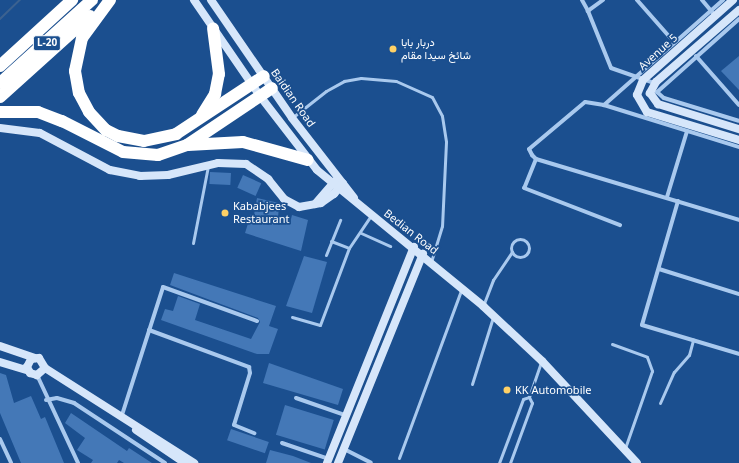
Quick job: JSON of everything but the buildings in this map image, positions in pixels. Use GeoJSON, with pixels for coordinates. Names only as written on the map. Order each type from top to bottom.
{"type":"FeatureCollection","features":[{"type":"Feature","properties":{"kind":"highway"},"geometry":{"type":"LineString","coordinates":[[22,47],[60,0]]}},
{"type":"Feature","properties":{"kind":"highway","name":"L-20"},"geometry":{"type":"LineString","coordinates":[[0,66],[72,0]]}},
{"type":"Feature","properties":{"kind":"highway","name":"L-20"},"geometry":{"type":"LineString","coordinates":[[0,83],[92,0]]}},
{"type":"Feature","properties":{"kind":"highway"},"geometry":{"type":"LineString","coordinates":[[0,97],[110,0]]}},
{"type":"Feature","properties":{"kind":"highway"},"geometry":{"type":"LineString","coordinates":[[110,0],[87,28],[78,50],[75,81],[89,112],[106,130],[144,141],[166,138],[198,121],[264,76]]}},
{"type":"Feature","properties":{"kind":"highway"},"geometry":{"type":"LineString","coordinates":[[198,121],[215,94],[219,74],[213,28]]}},
{"type":"Feature","properties":{"kind":"highway"},"geometry":{"type":"LineString","coordinates":[[0,112],[38,112],[50,115],[114,149],[132,154],[158,155],[187,145],[272,88]]}},
{"type":"Feature","properties":{"kind":"highway"},"geometry":{"type":"LineString","coordinates":[[187,145],[243,142],[308,160]]}},
{"type":"Feature","properties":{"kind":"main road","name":"Bedian Road"},"geometry":{"type":"LineString","coordinates":[[194,0],[260,96],[317,170],[338,183],[360,206],[423,254],[494,316],[542,362],[637,463]]}},
{"type":"Feature","properties":{"kind":"main road","name":"Baidian Road"},"geometry":{"type":"LineString","coordinates":[[211,0],[338,183]]}},
{"type":"Feature","properties":{"kind":"main road","name":"Avenue 5"},"geometry":{"type":"LineString","coordinates":[[650,116],[643,108],[638,98],[639,78],[713,13],[733,0]]}},
{"type":"Feature","properties":{"kind":"main road","name":"Avenue 5"},"geometry":{"type":"LineString","coordinates":[[739,10],[654,83],[650,93],[656,103],[739,129]]}},
{"type":"Feature","properties":{"kind":"main road"},"geometry":{"type":"LineString","coordinates":[[650,116],[739,140]]}},
{"type":"Feature","properties":{"kind":"main road"},"geometry":{"type":"LineString","coordinates":[[0,128],[40,134],[95,163],[124,173],[168,174],[209,164],[246,164],[268,179],[290,204],[303,207],[327,200],[338,183]]}},
{"type":"Feature","properties":{"kind":"main road"},"geometry":{"type":"LineString","coordinates":[[317,170],[324,184],[323,195]]}},
{"type":"Feature","properties":{"kind":"main road"},"geometry":{"type":"LineString","coordinates":[[314,205],[323,195],[338,183]]}},
{"type":"Feature","properties":{"kind":"main road"},"geometry":{"type":"LineString","coordinates":[[328,461],[414,247]]}},
{"type":"Feature","properties":{"kind":"main road"},"geometry":{"type":"LineString","coordinates":[[338,463],[423,254]]}},
{"type":"Feature","properties":{"kind":"main road"},"geometry":{"type":"LineString","coordinates":[[0,346],[42,360],[41,372]]}},
{"type":"Feature","properties":{"kind":"main road"},"geometry":{"type":"LineString","coordinates":[[28,371],[28,363],[35,358]]}},
{"type":"Feature","properties":{"kind":"main road"},"geometry":{"type":"LineString","coordinates":[[369,359],[380,362]]}},
{"type":"Feature","properties":{"kind":"main road"},"geometry":{"type":"LineString","coordinates":[[0,362],[28,371],[41,372],[122,415],[194,463]]}},
{"type":"Feature","properties":{"kind":"main road"},"geometry":{"type":"LineString","coordinates":[[41,372],[185,463]]}},
{"type":"Feature","properties":{"kind":"main road"},"geometry":{"type":"LineString","coordinates":[[347,411],[360,412]]}},
{"type":"Feature","properties":{"kind":"street"},"geometry":{"type":"LineString","coordinates":[[582,0],[588,11],[611,68],[654,83]]}},
{"type":"Feature","properties":{"kind":"street"},"geometry":{"type":"LineString","coordinates":[[588,11],[603,0]]}},
{"type":"Feature","properties":{"kind":"street"},"geometry":{"type":"LineString","coordinates":[[637,0],[674,42]]}},
{"type":"Feature","properties":{"kind":"street"},"geometry":{"type":"LineString","coordinates":[[702,0],[713,13]]}},
{"type":"Feature","properties":{"kind":"street"},"geometry":{"type":"LineString","coordinates":[[604,105],[639,78],[674,42],[713,13],[723,0]]}},
{"type":"Feature","properties":{"kind":"street"},"geometry":{"type":"LineString","coordinates":[[739,20],[659,88],[659,95],[739,121]]}},
{"type":"Feature","properties":{"kind":"street"},"geometry":{"type":"LineString","coordinates":[[696,56],[739,105]]}},
{"type":"Feature","properties":{"kind":"street"},"geometry":{"type":"LineString","coordinates":[[739,147],[687,131],[650,116],[604,105],[584,102],[529,149],[536,159],[667,197],[739,220]]}},
{"type":"Feature","properties":{"kind":"street"},"geometry":{"type":"LineString","coordinates":[[667,197],[687,131]]}},
{"type":"Feature","properties":{"kind":"street"},"geometry":{"type":"LineString","coordinates":[[536,159],[524,188],[620,225]]}},
{"type":"Feature","properties":{"kind":"street"},"geometry":{"type":"LineString","coordinates":[[678,201],[642,325],[739,354]]}},
{"type":"Feature","properties":{"kind":"street"},"geometry":{"type":"LineString","coordinates":[[659,269],[739,294]]}},
{"type":"Feature","properties":{"kind":"street"},"geometry":{"type":"LineString","coordinates":[[122,415],[163,287],[257,321]]}},
{"type":"Feature","properties":{"kind":"street"},"geometry":{"type":"LineString","coordinates":[[149,330],[249,367],[250,373],[234,425],[254,433]]}},
{"type":"Feature","properties":{"kind":"street"},"geometry":{"type":"LineString","coordinates":[[41,372],[46,400],[78,463]]}},
{"type":"Feature","properties":{"kind":"street"},"geometry":{"type":"LineString","coordinates":[[46,400],[57,398],[74,403],[165,463]]}},
{"type":"Feature","properties":{"kind":"street"},"geometry":{"type":"LineString","coordinates":[[296,398],[347,411]]}},
{"type":"Feature","properties":{"kind":"street"},"geometry":{"type":"LineString","coordinates":[[0,439],[10,463]]}},
{"type":"Feature","properties":{"kind":"street"},"geometry":{"type":"LineString","coordinates":[[282,443],[328,461]]}},
{"type":"Feature","properties":{"kind":"street"},"geometry":{"type":"LineString","coordinates":[[344,448],[371,463]]}},
{"type":"Feature","properties":{"kind":"lane"},"geometry":{"type":"LineString","coordinates":[[292,118],[326,91],[344,81],[361,78],[396,81],[432,97],[442,116],[446,142],[442,226],[431,262]]}},
{"type":"Feature","properties":{"kind":"lane"},"geometry":{"type":"LineString","coordinates":[[193,243],[209,164]]}},
{"type":"Feature","properties":{"kind":"lane"},"geometry":{"type":"LineString","coordinates":[[292,317],[320,325],[349,248],[362,233],[371,215]]}},
{"type":"Feature","properties":{"kind":"lane"},"geometry":{"type":"LineString","coordinates":[[326,255],[340,220]]}},
{"type":"Feature","properties":{"kind":"lane"},"geometry":{"type":"LineString","coordinates":[[362,233],[390,246]]}},
{"type":"Feature","properties":{"kind":"lane"},"geometry":{"type":"LineString","coordinates":[[483,306],[493,280],[512,252],[512,244],[519,239],[528,246],[523,256],[512,252]]}},
{"type":"Feature","properties":{"kind":"lane"},"geometry":{"type":"LineString","coordinates":[[331,241],[349,248]]}},
{"type":"Feature","properties":{"kind":"lane"},"geometry":{"type":"LineString","coordinates":[[399,458],[462,288]]}},
{"type":"Feature","properties":{"kind":"lane"},"geometry":{"type":"LineString","coordinates":[[472,384],[494,316]]}},
{"type":"Feature","properties":{"kind":"lane"},"geometry":{"type":"LineString","coordinates":[[660,403],[674,372],[689,354],[693,340]]}},
{"type":"Feature","properties":{"kind":"lane"},"geometry":{"type":"LineString","coordinates":[[612,344],[647,357],[652,371],[625,449]]}},
{"type":"Feature","properties":{"kind":"lane"},"geometry":{"type":"LineString","coordinates":[[510,463],[532,403],[529,397],[542,362]]}},
{"type":"Feature","properties":{"kind":"lane"},"geometry":{"type":"LineString","coordinates":[[499,463],[523,399],[529,397]]}},
{"type":"Feature","properties":{"kind":"waterway"},"geometry":{"type":"LineString","coordinates":[[0,19],[20,0]]}},
{"type":"Feature","properties":{"kind":"place","name":"دربار بابا شائخ سیدا مقام"},"geometry":{"type":"Point","coordinates":[393,49]}},
{"type":"Feature","properties":{"kind":"place","name":"Kababjees Restaurant"},"geometry":{"type":"Point","coordinates":[225,213]}},
{"type":"Feature","properties":{"kind":"place","name":"KK Automobile"},"geometry":{"type":"Point","coordinates":[507,390]}}]}
